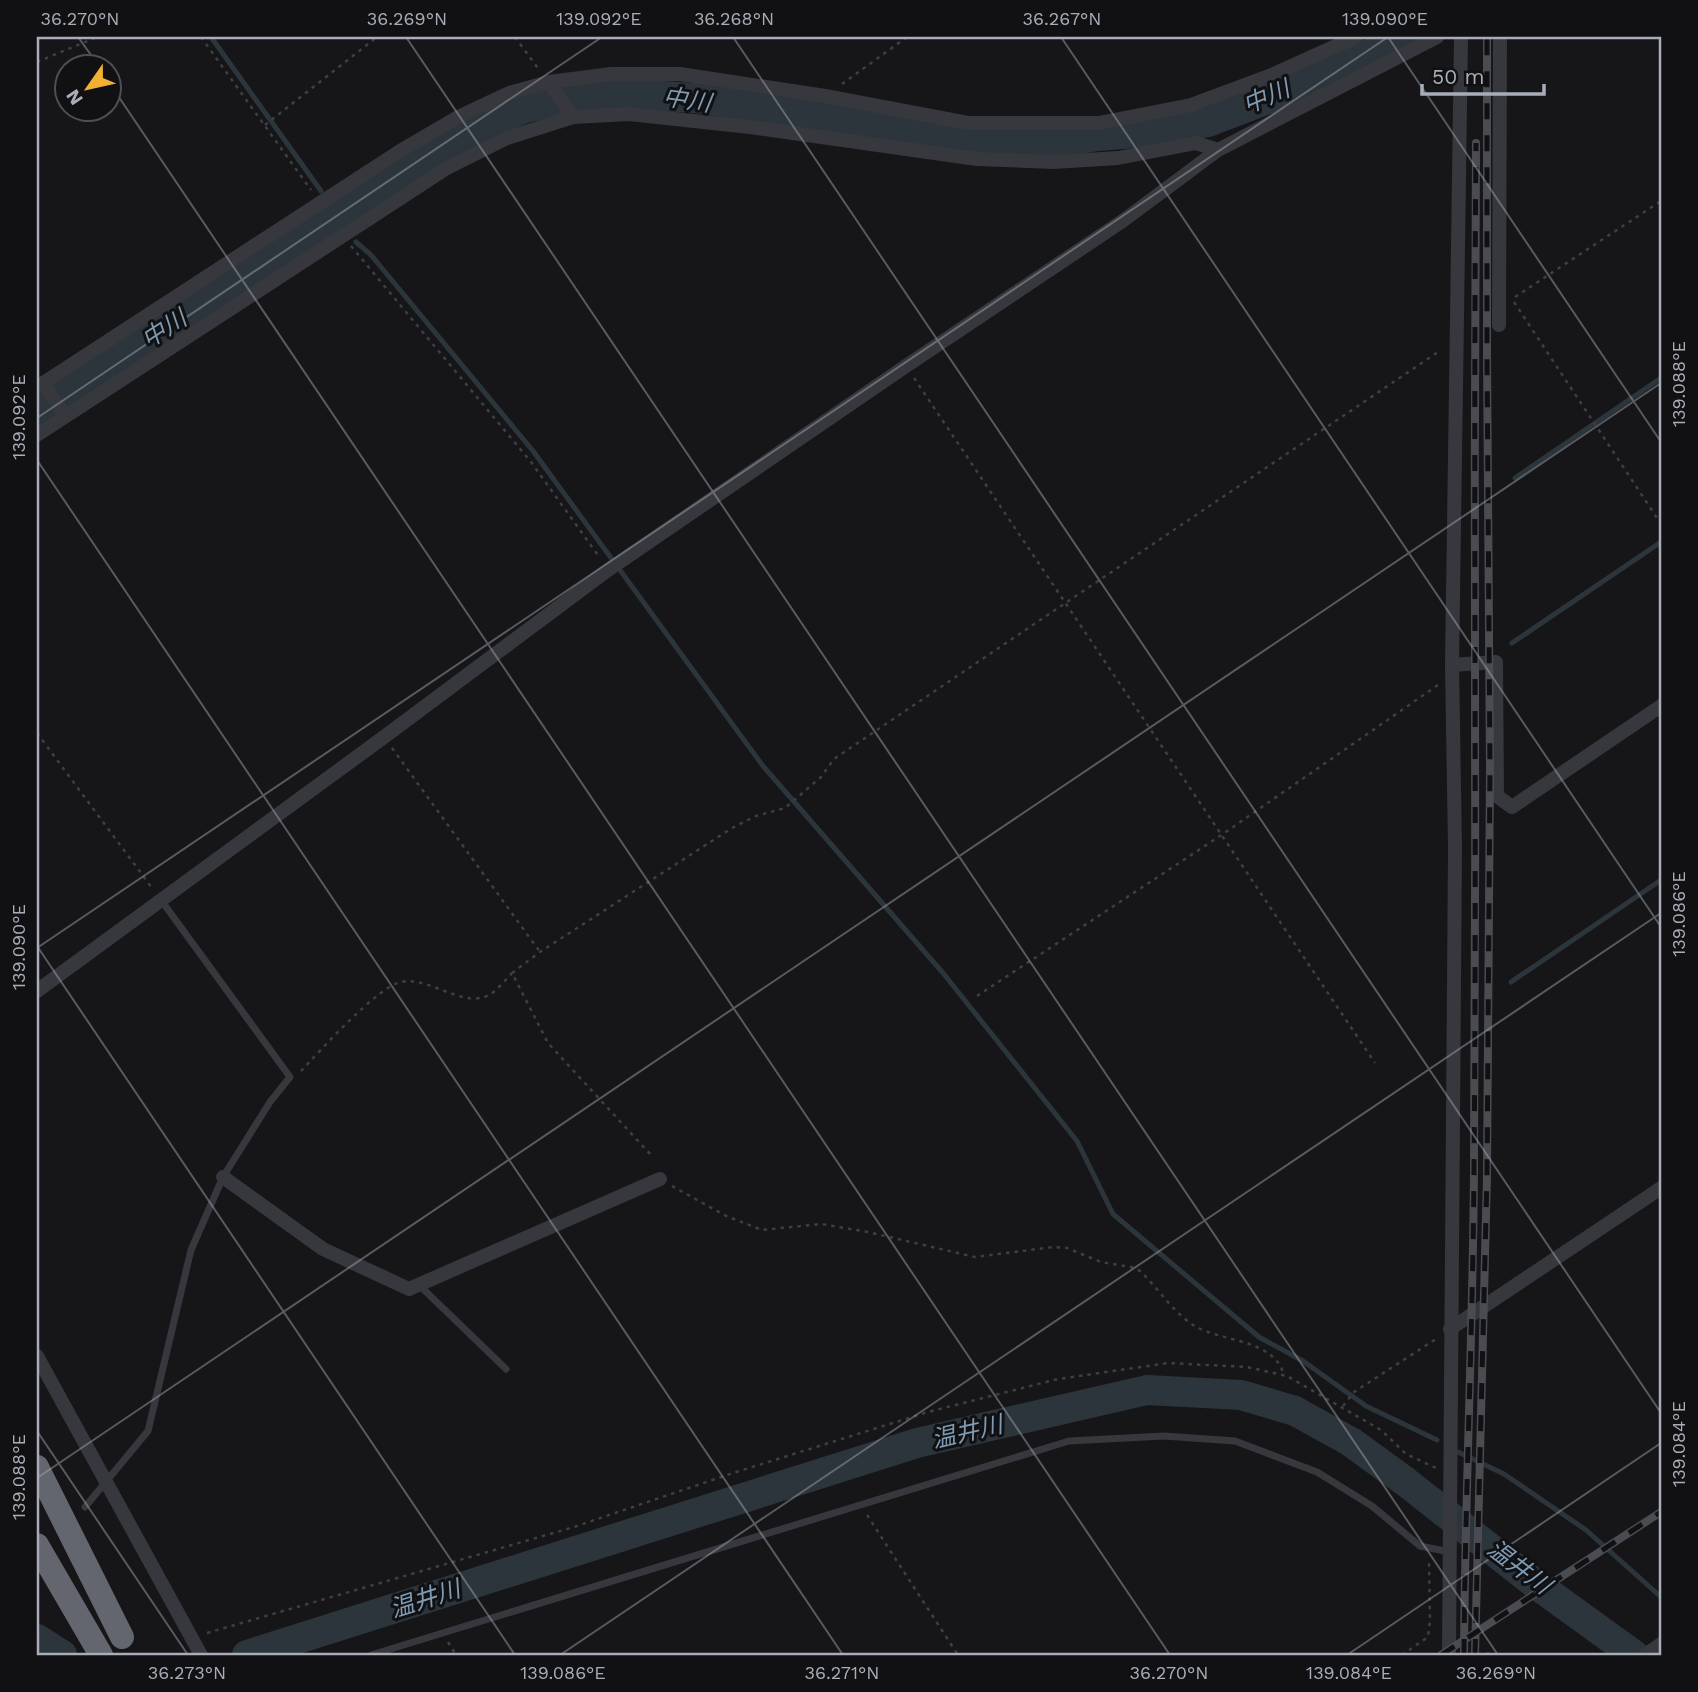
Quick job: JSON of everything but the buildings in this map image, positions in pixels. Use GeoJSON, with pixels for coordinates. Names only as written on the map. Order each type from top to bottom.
{"type":"FeatureCollection","features":[{"type":"Feature","properties":{"kind":"highway"},"geometry":{"type":"LineString","coordinates":[[37,1467],[128,1646]]}},
{"type":"Feature","properties":{"kind":"highway"},"geometry":{"type":"LineString","coordinates":[[37,1493],[128,1646]]}},
{"type":"Feature","properties":{"kind":"highway"},"geometry":{"type":"LineString","coordinates":[[37,1545],[101,1655]]}},
{"type":"Feature","properties":{"kind":"street"},"geometry":{"type":"LineString","coordinates":[[63,414],[42,387],[321,203],[458,117],[509,93],[548,81],[611,74],[680,74],[825,96],[968,123],[1099,123],[1191,105],[1274,74],[1356,37]]}},
{"type":"Feature","properties":{"kind":"street"},"geometry":{"type":"LineString","coordinates":[[37,991],[608,570],[1124,220],[1218,150],[1437,37]]}},
{"type":"Feature","properties":{"kind":"street"},"geometry":{"type":"LineString","coordinates":[[1449,1655],[1455,862],[1452,670],[1461,37]]}},
{"type":"Feature","properties":{"kind":"street"},"geometry":{"type":"LineString","coordinates":[[1499,325],[1500,37]]}},
{"type":"Feature","properties":{"kind":"street"},"geometry":{"type":"LineString","coordinates":[[548,81],[571,114]]}},
{"type":"Feature","properties":{"kind":"street"},"geometry":{"type":"LineString","coordinates":[[37,435],[63,414],[447,168],[479,150],[571,114],[642,115],[750,127],[977,159],[1054,162],[1118,158],[1196,143],[1218,150]]}},
{"type":"Feature","properties":{"kind":"street"},"geometry":{"type":"LineString","coordinates":[[1452,670],[1496,662],[1497,796],[1512,807],[1661,706]]}},
{"type":"Feature","properties":{"kind":"street"},"geometry":{"type":"LineString","coordinates":[[223,1177],[323,1249],[409,1289],[660,1179]]}},
{"type":"Feature","properties":{"kind":"street"},"geometry":{"type":"LineString","coordinates":[[1450,1329],[1661,1188]]}},
{"type":"Feature","properties":{"kind":"street"},"geometry":{"type":"LineString","coordinates":[[37,1356],[195,1645]]}},
{"type":"Feature","properties":{"kind":"lane"},"geometry":{"type":"LineString","coordinates":[[85,1507],[148,1431],[191,1250],[223,1177],[270,1102],[290,1077],[161,900]]}},
{"type":"Feature","properties":{"kind":"lane"},"geometry":{"type":"LineString","coordinates":[[419,1284],[506,1369]]}},
{"type":"Feature","properties":{"kind":"lane"},"geometry":{"type":"LineString","coordinates":[[371,1655],[1069,1441],[1175,1436],[1235,1441],[1317,1472],[1372,1506],[1420,1546],[1451,1552]]}},
{"type":"Feature","properties":{"kind":"path"},"geometry":{"type":"LineString","coordinates":[[37,62],[97,37]]}},
{"type":"Feature","properties":{"kind":"path"},"geometry":{"type":"LineString","coordinates":[[201,37],[321,203]]}},
{"type":"Feature","properties":{"kind":"path"},"geometry":{"type":"LineString","coordinates":[[265,125],[377,37]]}},
{"type":"Feature","properties":{"kind":"path"},"geometry":{"type":"LineString","coordinates":[[515,37],[548,81]]}},
{"type":"Feature","properties":{"kind":"path"},"geometry":{"type":"LineString","coordinates":[[825,96],[908,37]]}},
{"type":"Feature","properties":{"kind":"path"},"geometry":{"type":"LineString","coordinates":[[1274,74],[1290,113]]}},
{"type":"Feature","properties":{"kind":"path"},"geometry":{"type":"LineString","coordinates":[[1499,308],[1661,201]]}},
{"type":"Feature","properties":{"kind":"path"},"geometry":{"type":"LineString","coordinates":[[343,237],[531,462],[608,570]]}},
{"type":"Feature","properties":{"kind":"path"},"geometry":{"type":"LineString","coordinates":[[1512,299],[1661,524]]}},
{"type":"Feature","properties":{"kind":"path"},"geometry":{"type":"LineString","coordinates":[[290,1077],[298,1075],[327,1042],[366,1006],[398,982],[416,981],[474,1000],[490,995],[512,973],[540,952],[732,828],[755,816],[785,808],[821,777],[834,759],[1458,339]]}},
{"type":"Feature","properties":{"kind":"path"},"geometry":{"type":"LineString","coordinates":[[906,366],[1375,1063]]}},
{"type":"Feature","properties":{"kind":"path"},"geometry":{"type":"LineString","coordinates":[[976,996],[1220,835],[1452,670]]}},
{"type":"Feature","properties":{"kind":"path"},"geometry":{"type":"LineString","coordinates":[[37,733],[161,900]]}},
{"type":"Feature","properties":{"kind":"path"},"geometry":{"type":"LineString","coordinates":[[384,737],[540,952]]}},
{"type":"Feature","properties":{"kind":"path"},"geometry":{"type":"LineString","coordinates":[[512,973],[548,1043],[650,1154]]}},
{"type":"Feature","properties":{"kind":"path"},"geometry":{"type":"LineString","coordinates":[[660,1179],[726,1216],[762,1230],[821,1224],[975,1257],[1053,1247],[1067,1248],[1101,1262],[1132,1267],[1140,1271],[1193,1325],[1262,1351],[1281,1366],[1284,1375]]}},
{"type":"Feature","properties":{"kind":"path"},"geometry":{"type":"LineString","coordinates":[[1342,1407],[1354,1392],[1450,1329]]}},
{"type":"Feature","properties":{"kind":"path"},"geometry":{"type":"LineString","coordinates":[[195,1645],[574,1527],[733,1473],[928,1412],[1058,1379],[1168,1363],[1247,1367],[1284,1375],[1381,1430],[1406,1454],[1450,1475]]}},
{"type":"Feature","properties":{"kind":"path"},"geometry":{"type":"LineString","coordinates":[[861,1506],[958,1655]]}},
{"type":"Feature","properties":{"kind":"path"},"geometry":{"type":"LineString","coordinates":[[1402,1655],[1428,1637],[1428,1549]]}},
{"type":"Feature","properties":{"kind":"waterway"},"geometry":{"type":"LineString","coordinates":[[211,37],[321,191]]}},
{"type":"Feature","properties":{"kind":"waterway","name":"中川"},"geometry":{"type":"LineString","coordinates":[[37,411],[441,148],[490,122],[525,108],[577,97],[616,93],[695,98],[978,141],[1040,145],[1098,136],[1158,131],[1208,122],[1291,90],[1405,37]]}},
{"type":"Feature","properties":{"kind":"waterway","name":"中川"},"geometry":{"type":"LineString","coordinates":[[330,205],[346,228]]}},
{"type":"Feature","properties":{"kind":"waterway"},"geometry":{"type":"LineString","coordinates":[[342,211],[351,225]]}},
{"type":"Feature","properties":{"kind":"waterway"},"geometry":{"type":"LineString","coordinates":[[356,242],[371,255],[533,451],[763,766],[943,973],[1077,1141],[1113,1214],[1259,1337],[1303,1361],[1366,1406],[1437,1440]]}},
{"type":"Feature","properties":{"kind":"waterway"},"geometry":{"type":"LineString","coordinates":[[1515,478],[1661,378]]}},
{"type":"Feature","properties":{"kind":"waterway"},"geometry":{"type":"LineString","coordinates":[[1512,643],[1661,542]]}},
{"type":"Feature","properties":{"kind":"waterway"},"geometry":{"type":"LineString","coordinates":[[1511,982],[1661,880]]}},
{"type":"Feature","properties":{"kind":"waterway","name":"温井川"},"geometry":{"type":"LineString","coordinates":[[247,1655],[917,1443],[1147,1390],[1241,1395],[1295,1411],[1351,1442],[1533,1582],[1634,1655]]}},
{"type":"Feature","properties":{"kind":"waterway"},"geometry":{"type":"LineString","coordinates":[[1458,1452],[1504,1474],[1586,1530],[1661,1597]]}},
{"type":"Feature","properties":{"kind":"waterway","name":"温井川"},"geometry":{"type":"LineString","coordinates":[[37,1639],[62,1655]]}},
{"type":"Feature","properties":{"kind":"railway"},"geometry":{"type":"LineString","coordinates":[[1475,1655],[1487,1176],[1490,769],[1487,37]]}},
{"type":"Feature","properties":{"kind":"railway"},"geometry":{"type":"LineString","coordinates":[[1464,1655],[1474,1169],[1476,143]]}},
{"type":"Feature","properties":{"kind":"railway"},"geometry":{"type":"LineString","coordinates":[[1441,1655],[1661,1512]]}}]}
